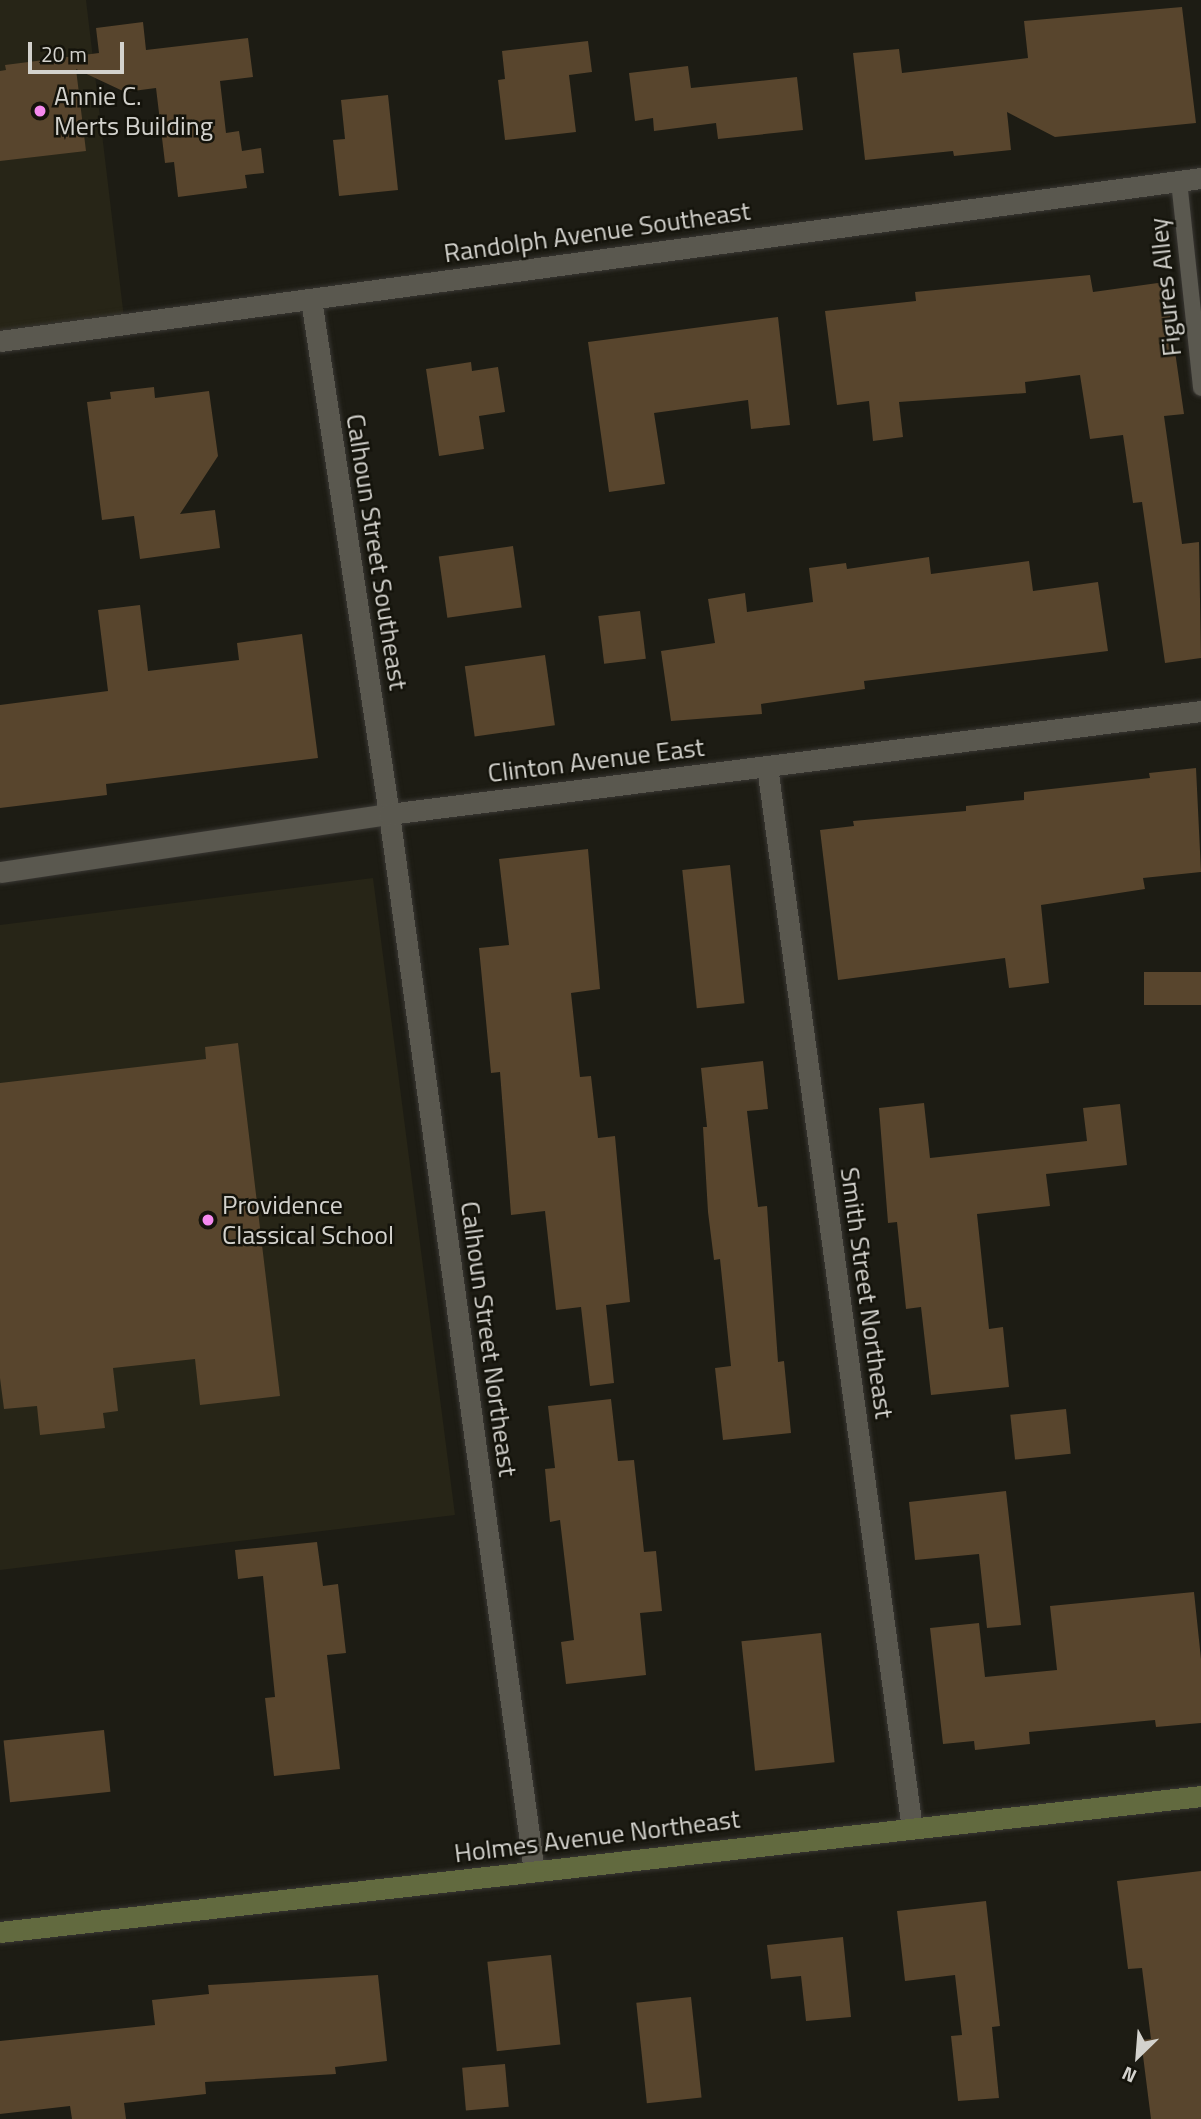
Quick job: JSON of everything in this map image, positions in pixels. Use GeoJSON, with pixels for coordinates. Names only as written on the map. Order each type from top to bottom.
{"type":"FeatureCollection","features":[{"type":"Feature","properties":{"kind":"main road","name":"Holmes Avenue Northeast"},"geometry":{"type":"LineString","coordinates":[[0,1932],[1201,1796]]}},
{"type":"Feature","properties":{"kind":"street","name":"Randolph Avenue Southeast"},"geometry":{"type":"LineString","coordinates":[[0,341],[1201,178]]}},
{"type":"Feature","properties":{"kind":"street","name":"Calhoun Street Southeast"},"geometry":{"type":"LineString","coordinates":[[311,299],[389,814]]}},
{"type":"Feature","properties":{"kind":"street","name":"Clinton Avenue East"},"geometry":{"type":"LineString","coordinates":[[0,872],[389,814],[1201,711]]}},
{"type":"Feature","properties":{"kind":"street","name":"Smith Street Northeast"},"geometry":{"type":"LineString","coordinates":[[767,766],[912,1828]]}},
{"type":"Feature","properties":{"kind":"street","name":"Calhoun Street Northeast"},"geometry":{"type":"LineString","coordinates":[[389,814],[534,1871]]}},
{"type":"Feature","properties":{"kind":"lane","name":"Figures Alley"},"geometry":{"type":"LineString","coordinates":[[1179,181],[1201,388]]}},
{"type":"Feature","properties":{"kind":"shaded area"},"geometry":{"type":"Polygon","coordinates":[[[0,0],[86,0],[124,318],[0,332],[0,0]]]}},
{"type":"Feature","properties":{"kind":"shaded area","name":"Providence Classical School"},"geometry":{"type":"Polygon","coordinates":[[[373,878],[455,1515],[0,1570],[0,925],[373,878]]]}},
{"type":"Feature","properties":{"kind":"building"},"geometry":{"type":"Polygon","coordinates":[[[1182,7],[1196,123],[1055,137],[1007,112],[1011,150],[954,156],[953,151],[865,160],[853,53],[899,49],[902,73],[1028,58],[1024,21],[1182,7]]]}},
{"type":"Feature","properties":{"kind":"building"},"geometry":{"type":"Polygon","coordinates":[[[143,22],[146,50],[248,38],[253,77],[220,81],[226,133],[239,131],[242,151],[261,148],[264,173],[245,175],[247,188],[178,197],[174,162],[165,163],[156,88],[125,92],[76,69],[86,151],[0,161],[0,71],[6,70],[5,65],[99,53],[96,28],[143,22]]]}},
{"type":"Feature","properties":{"kind":"building"},"geometry":{"type":"Polygon","coordinates":[[[588,41],[592,72],[569,75],[576,132],[505,140],[498,80],[505,79],[502,51],[588,41]]]}},
{"type":"Feature","properties":{"kind":"building"},"geometry":{"type":"Polygon","coordinates":[[[688,66],[691,88],[797,77],[803,130],[718,139],[716,123],[654,131],[653,118],[635,121],[629,73],[688,66]]]}},
{"type":"Feature","properties":{"kind":"building"},"geometry":{"type":"Polygon","coordinates":[[[388,95],[398,190],[339,196],[333,140],[345,139],[341,100],[388,95]]]}},
{"type":"Feature","properties":{"kind":"building"},"geometry":{"type":"Polygon","coordinates":[[[1090,275],[1093,292],[1165,282],[1184,414],[1164,416],[1182,544],[1199,542],[1201,658],[1165,663],[1142,502],[1133,503],[1123,435],[1090,439],[1080,375],[1025,382],[1026,393],[899,402],[903,437],[873,441],[869,401],[837,405],[825,311],[916,301],[915,292],[1090,275]]]}},
{"type":"Feature","properties":{"kind":"building"},"geometry":{"type":"Polygon","coordinates":[[[778,317],[790,425],[751,429],[748,400],[654,413],[665,484],[609,492],[588,342],[778,317]]]}},
{"type":"Feature","properties":{"kind":"building"},"geometry":{"type":"Polygon","coordinates":[[[471,362],[472,371],[498,367],[505,412],[479,416],[484,449],[439,456],[426,369],[471,362]]]}},
{"type":"Feature","properties":{"kind":"building"},"geometry":{"type":"Polygon","coordinates":[[[154,387],[155,398],[209,391],[218,456],[180,514],[215,510],[220,548],[140,559],[134,516],[102,520],[87,402],[111,399],[110,392],[154,387]]]}},
{"type":"Feature","properties":{"kind":"building"},"geometry":{"type":"Polygon","coordinates":[[[513,546],[522,607],[447,618],[439,556],[513,546]]]}},
{"type":"Feature","properties":{"kind":"building"},"geometry":{"type":"Polygon","coordinates":[[[929,557],[931,574],[1029,561],[1033,591],[1098,582],[1108,651],[864,681],[865,689],[761,704],[762,714],[671,721],[661,651],[715,643],[708,599],[745,593],[747,612],[813,602],[809,568],[846,563],[847,569],[929,557]]]}},
{"type":"Feature","properties":{"kind":"building"},"geometry":{"type":"Polygon","coordinates":[[[140,605],[148,671],[239,660],[237,643],[302,634],[318,758],[106,784],[107,795],[0,808],[0,705],[108,691],[98,610],[140,605]]]}},
{"type":"Feature","properties":{"kind":"building"},"geometry":{"type":"Polygon","coordinates":[[[640,611],[646,659],[604,664],[598,616],[640,611]]]}},
{"type":"Feature","properties":{"kind":"building"},"geometry":{"type":"Polygon","coordinates":[[[545,655],[555,725],[475,737],[465,666],[545,655]]]}},
{"type":"Feature","properties":{"kind":"building"},"geometry":{"type":"Polygon","coordinates":[[[1196,768],[1201,872],[1143,878],[1145,889],[1041,905],[1049,983],[1009,988],[1005,958],[838,980],[820,830],[854,826],[853,821],[966,811],[966,806],[1024,800],[1024,792],[1150,778],[1149,773],[1196,768]]]}},
{"type":"Feature","properties":{"kind":"building"},"geometry":{"type":"Polygon","coordinates":[[[588,849],[600,989],[571,993],[580,1077],[591,1076],[598,1138],[615,1136],[630,1302],[606,1305],[614,1383],[590,1386],[581,1307],[556,1310],[545,1211],[511,1215],[500,1072],[491,1073],[479,948],[509,945],[499,859],[588,849]]]}},
{"type":"Feature","properties":{"kind":"building"},"geometry":{"type":"Polygon","coordinates":[[[730,865],[745,1003],[697,1008],[682,870],[730,865]]]}},
{"type":"Feature","properties":{"kind":"building"},"geometry":{"type":"Polygon","coordinates":[[[1144,972],[1201,972],[1201,1005],[1144,1005],[1144,972]]]}},
{"type":"Feature","properties":{"kind":"building"},"geometry":{"type":"Polygon","coordinates":[[[238,1043],[280,1396],[200,1405],[195,1359],[113,1368],[118,1411],[103,1413],[105,1428],[40,1435],[37,1406],[4,1409],[0,1378],[0,1083],[206,1059],[205,1047],[238,1043]]]}},
{"type":"Feature","properties":{"kind":"building"},"geometry":{"type":"Polygon","coordinates":[[[763,1061],[768,1109],[747,1111],[758,1207],[767,1206],[778,1362],[784,1361],[791,1433],[723,1440],[715,1368],[731,1366],[720,1259],[714,1260],[708,1212],[703,1127],[707,1127],[701,1068],[763,1061]]]}},
{"type":"Feature","properties":{"kind":"building"},"geometry":{"type":"Polygon","coordinates":[[[924,1103],[930,1158],[1087,1141],[1083,1108],[1120,1104],[1127,1165],[1046,1174],[1050,1206],[977,1214],[989,1329],[1003,1327],[1009,1387],[931,1395],[921,1307],[906,1309],[897,1222],[888,1223],[879,1108],[924,1103]]]}},
{"type":"Feature","properties":{"kind":"building"},"geometry":{"type":"Polygon","coordinates":[[[611,1399],[618,1461],[634,1460],[644,1552],[656,1551],[662,1611],[640,1613],[646,1675],[566,1684],[561,1642],[574,1640],[560,1520],[550,1522],[545,1469],[555,1468],[548,1406],[611,1399]]]}},
{"type":"Feature","properties":{"kind":"building"},"geometry":{"type":"Polygon","coordinates":[[[1066,1409],[1071,1454],[1015,1460],[1010,1415],[1066,1409]]]}},
{"type":"Feature","properties":{"kind":"building"},"geometry":{"type":"Polygon","coordinates":[[[1006,1491],[1021,1625],[987,1628],[979,1554],[915,1560],[909,1502],[1006,1491]]]}},
{"type":"Feature","properties":{"kind":"building"},"geometry":{"type":"Polygon","coordinates":[[[317,1542],[323,1586],[338,1584],[346,1653],[327,1655],[340,1769],[274,1776],[265,1698],[275,1697],[263,1576],[238,1579],[235,1550],[317,1542]]]}},
{"type":"Feature","properties":{"kind":"building"},"geometry":{"type":"Polygon","coordinates":[[[1194,1592],[1201,1659],[1201,1723],[1156,1727],[1155,1720],[1029,1732],[1030,1744],[975,1750],[974,1741],[943,1744],[930,1628],[979,1623],[985,1677],[1057,1670],[1050,1606],[1194,1592]]]}},
{"type":"Feature","properties":{"kind":"building"},"geometry":{"type":"Polygon","coordinates":[[[821,1633],[835,1762],[755,1771],[741,1641],[821,1633]]]}},
{"type":"Feature","properties":{"kind":"building"},"geometry":{"type":"Polygon","coordinates":[[[104,1730],[110,1792],[10,1802],[4,1741],[104,1730]]]}},
{"type":"Feature","properties":{"kind":"building"},"geometry":{"type":"Polygon","coordinates":[[[1201,1871],[1201,2119],[1151,2119],[1141,2040],[1151,2039],[1142,1968],[1128,1969],[1117,1881],[1201,1871]]]}},
{"type":"Feature","properties":{"kind":"building"},"geometry":{"type":"Polygon","coordinates":[[[986,1901],[1000,2026],[992,2027],[999,2098],[958,2101],[951,2036],[962,2035],[955,1975],[905,1981],[897,1911],[986,1901]]]}},
{"type":"Feature","properties":{"kind":"building"},"geometry":{"type":"Polygon","coordinates":[[[843,1937],[851,2017],[806,2021],[801,1976],[771,1979],[767,1945],[843,1937]]]}},
{"type":"Feature","properties":{"kind":"building"},"geometry":{"type":"Polygon","coordinates":[[[551,1955],[560,2045],[497,2051],[487,1962],[551,1955]]]}},
{"type":"Feature","properties":{"kind":"building"},"geometry":{"type":"Polygon","coordinates":[[[378,1975],[387,2061],[335,2067],[336,2074],[205,2082],[206,2094],[124,2103],[126,2119],[72,2119],[70,2106],[0,2114],[0,2041],[155,2025],[152,2000],[209,1994],[208,1985],[378,1975]]]}},
{"type":"Feature","properties":{"kind":"building"},"geometry":{"type":"Polygon","coordinates":[[[691,1997],[702,2097],[647,2103],[636,2003],[691,1997]]]}},
{"type":"Feature","properties":{"kind":"building"},"geometry":{"type":"Polygon","coordinates":[[[505,2064],[509,2107],[466,2111],[462,2068],[505,2064]]]}},
{"type":"Feature","properties":{"kind":"place","name":"Annie C. Merts Building"},"geometry":{"type":"Point","coordinates":[40,111]}},
{"type":"Feature","properties":{"kind":"place","name":"Providence Classical School"},"geometry":{"type":"Point","coordinates":[208,1220]}}]}
